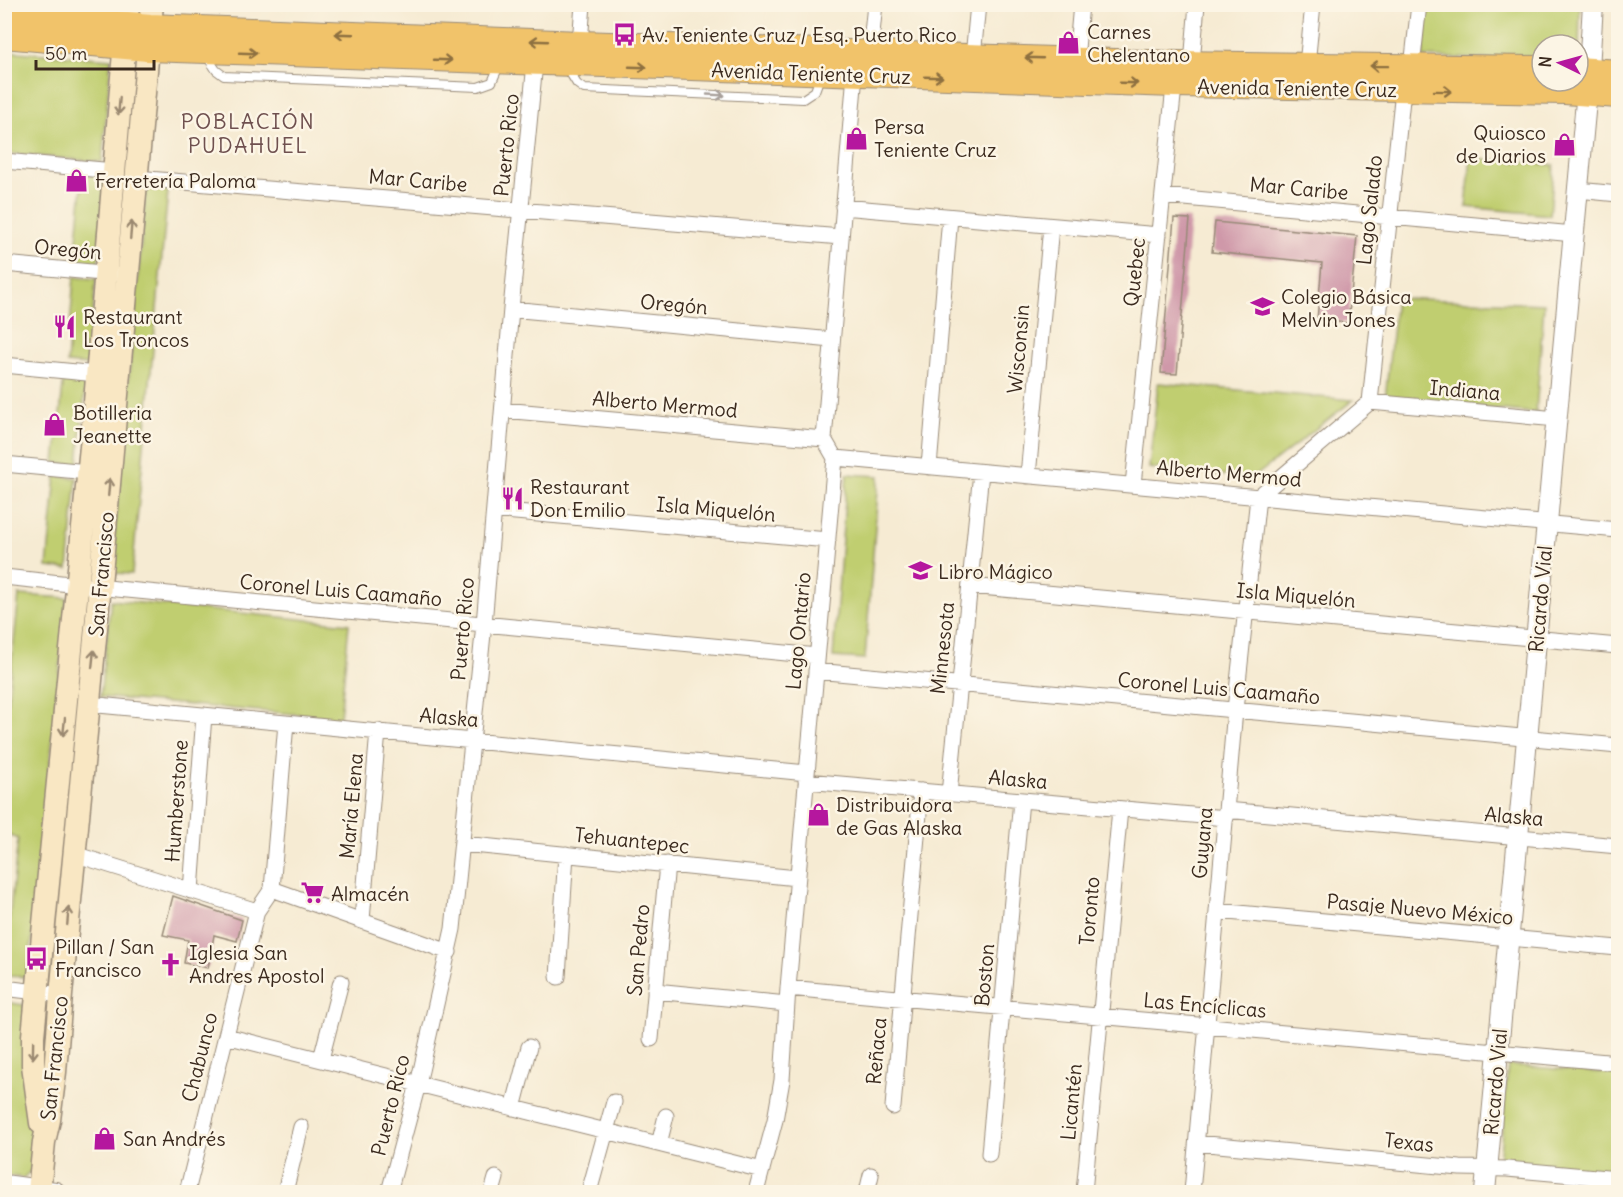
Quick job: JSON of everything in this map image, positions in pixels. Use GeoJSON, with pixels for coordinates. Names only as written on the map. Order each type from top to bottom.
{"type":"FeatureCollection","features":[{"type":"Feature","properties":{"kind":"main road","name":"Avenida Teniente Cruz"},"geometry":{"type":"LineString","coordinates":[[4,13],[126,26],[1076,60],[1403,90],[1530,92]]}},
{"type":"Feature","properties":{"kind":"main road","name":"Avenida Teniente Cruz"},"geometry":{"type":"LineString","coordinates":[[4,36],[126,26]]}},
{"type":"Feature","properties":{"kind":"main road","name":"San Francisco"},"geometry":{"type":"LineString","coordinates":[[45,1192],[44,1142],[33,1065],[37,991],[89,586],[116,274],[114,171],[126,26]]}},
{"type":"Feature","properties":{"kind":"main road","name":"Avenida Teniente Cruz"},"geometry":{"type":"LineString","coordinates":[[150,27],[203,51],[821,73],[1181,70],[1306,65],[1530,68]]}},
{"type":"Feature","properties":{"kind":"main road","name":"San Francisco"},"geometry":{"type":"LineString","coordinates":[[44,1142],[56,1072],[60,995],[88,704],[88,472],[97,374],[136,178],[150,27]]}},
{"type":"Feature","properties":{"kind":"main road"},"geometry":{"type":"LineString","coordinates":[[1590,70],[1618,72]]}},
{"type":"Feature","properties":{"kind":"main road","name":"Avenida Teniente Cruz"},"geometry":{"type":"LineString","coordinates":[[1587,93],[1618,96]]}},
{"type":"Feature","properties":{"kind":"street"},"geometry":{"type":"LineString","coordinates":[[580,43],[583,4]]}},
{"type":"Feature","properties":{"kind":"street"},"geometry":{"type":"LineString","coordinates":[[870,53],[875,4]]}},
{"type":"Feature","properties":{"kind":"street"},"geometry":{"type":"LineString","coordinates":[[973,57],[978,4]]}},
{"type":"Feature","properties":{"kind":"street"},"geometry":{"type":"LineString","coordinates":[[1076,60],[1081,4]]}},
{"type":"Feature","properties":{"kind":"street","name":"Quebec"},"geometry":{"type":"LineString","coordinates":[[1133,486],[1163,196],[1181,70],[1197,4]]}},
{"type":"Feature","properties":{"kind":"street"},"geometry":{"type":"LineString","coordinates":[[1306,65],[1313,4]]}},
{"type":"Feature","properties":{"kind":"street"},"geometry":{"type":"LineString","coordinates":[[1412,67],[1419,4]]}},
{"type":"Feature","properties":{"kind":"street","name":"Ricardo Vial"},"geometry":{"type":"LineString","coordinates":[[1589,33],[1593,4]]}},
{"type":"Feature","properties":{"kind":"street","name":"Puerto Rico"},"geometry":{"type":"LineString","coordinates":[[389,1192],[418,1084],[449,952],[463,844],[535,63]]}},
{"type":"Feature","properties":{"kind":"street"},"geometry":{"type":"LineString","coordinates":[[835,458],[824,440],[855,74]]}},
{"type":"Feature","properties":{"kind":"street","name":"Lago Salado"},"geometry":{"type":"LineString","coordinates":[[1370,402],[1403,90]]}},
{"type":"Feature","properties":{"kind":"street","name":"Ricardo Vial"},"geometry":{"type":"LineString","coordinates":[[1485,1192],[1587,93]]}},
{"type":"Feature","properties":{"kind":"street"},"geometry":{"type":"LineString","coordinates":[[4,161],[114,171]]}},
{"type":"Feature","properties":{"kind":"street","name":"Mar Caribe"},"geometry":{"type":"LineString","coordinates":[[136,178],[841,237]]}},
{"type":"Feature","properties":{"kind":"street"},"geometry":{"type":"LineString","coordinates":[[1578,190],[1618,194]]}},
{"type":"Feature","properties":{"kind":"street","name":"Mar Caribe"},"geometry":{"type":"LineString","coordinates":[[1163,196],[1574,234]]}},
{"type":"Feature","properties":{"kind":"street"},"geometry":{"type":"LineString","coordinates":[[843,207],[1159,236]]}},
{"type":"Feature","properties":{"kind":"street"},"geometry":{"type":"LineString","coordinates":[[929,467],[950,217]]}},
{"type":"Feature","properties":{"kind":"street","name":"Wisconsin"},"geometry":{"type":"LineString","coordinates":[[1028,476],[1051,226]]}},
{"type":"Feature","properties":{"kind":"street","name":"Oregón"},"geometry":{"type":"LineString","coordinates":[[4,264],[116,274]]}},
{"type":"Feature","properties":{"kind":"street","name":"Oregón"},"geometry":{"type":"LineString","coordinates":[[511,309],[832,340]]}},
{"type":"Feature","properties":{"kind":"street"},"geometry":{"type":"LineString","coordinates":[[4,365],[97,374]]}},
{"type":"Feature","properties":{"kind":"street"},"geometry":{"type":"LineString","coordinates":[[1258,497],[1370,402]]}},
{"type":"Feature","properties":{"kind":"street","name":"Indiana"},"geometry":{"type":"LineString","coordinates":[[1370,402],[1557,419]]}},
{"type":"Feature","properties":{"kind":"street","name":"Alberto Mermod"},"geometry":{"type":"LineString","coordinates":[[503,410],[824,440]]}},
{"type":"Feature","properties":{"kind":"street","name":"Alberto Mermod"},"geometry":{"type":"LineString","coordinates":[[835,458],[1618,530]]}},
{"type":"Feature","properties":{"kind":"street","name":"Lago Ontario"},"geometry":{"type":"LineString","coordinates":[[756,1192],[779,1101],[835,458]]}},
{"type":"Feature","properties":{"kind":"street"},"geometry":{"type":"LineString","coordinates":[[4,464],[88,472]]}},
{"type":"Feature","properties":{"kind":"street","name":"Minnesota"},"geometry":{"type":"LineString","coordinates":[[948,794],[981,472]]}},
{"type":"Feature","properties":{"kind":"street","name":"Guyana"},"geometry":{"type":"LineString","coordinates":[[1192,1192],[1235,710],[1258,497]]}},
{"type":"Feature","properties":{"kind":"street","name":"Isla Miquelón"},"geometry":{"type":"LineString","coordinates":[[494,510],[828,540]]}},
{"type":"Feature","properties":{"kind":"street","name":"Coronel Luis Caamaño"},"geometry":{"type":"LineString","coordinates":[[4,577],[817,656]]}},
{"type":"Feature","properties":{"kind":"street","name":"Isla Miquelón"},"geometry":{"type":"LineString","coordinates":[[970,586],[1618,646]]}},
{"type":"Feature","properties":{"kind":"street","name":"Coronel Luis Caamaño"},"geometry":{"type":"LineString","coordinates":[[816,672],[1618,746]]}},
{"type":"Feature","properties":{"kind":"street","name":"Alaska"},"geometry":{"type":"LineString","coordinates":[[88,704],[473,740],[948,794],[1618,846]]}},
{"type":"Feature","properties":{"kind":"street","name":"Humberstone"},"geometry":{"type":"LineString","coordinates":[[191,891],[204,715]]}},
{"type":"Feature","properties":{"kind":"street","name":"Chabunco"},"geometry":{"type":"LineString","coordinates":[[187,1192],[257,911],[272,889],[286,723]]}},
{"type":"Feature","properties":{"kind":"street","name":"María Elena"},"geometry":{"type":"LineString","coordinates":[[362,920],[378,731]]}},
{"type":"Feature","properties":{"kind":"street"},"geometry":{"type":"LineString","coordinates":[[901,999],[921,791]]}},
{"type":"Feature","properties":{"kind":"street","name":"Boston"},"geometry":{"type":"LineString","coordinates":[[989,1154],[1021,800]]}},
{"type":"Feature","properties":{"kind":"street","name":"Toronto"},"geometry":{"type":"LineString","coordinates":[[1101,1017],[1119,809]]}},
{"type":"Feature","properties":{"kind":"street","name":"Tehuantepec"},"geometry":{"type":"LineString","coordinates":[[463,844],[798,878]]}},
{"type":"Feature","properties":{"kind":"street"},"geometry":{"type":"LineString","coordinates":[[74,854],[257,911]]}},
{"type":"Feature","properties":{"kind":"street"},"geometry":{"type":"LineString","coordinates":[[558,976],[567,854]]}},
{"type":"Feature","properties":{"kind":"street","name":"San Pedro"},"geometry":{"type":"LineString","coordinates":[[651,1039],[667,864]]}},
{"type":"Feature","properties":{"kind":"street"},"geometry":{"type":"LineString","coordinates":[[272,889],[449,952]]}},
{"type":"Feature","properties":{"kind":"street","name":"Pasaje Nuevo México"},"geometry":{"type":"LineString","coordinates":[[1217,911],[1618,948]]}},
{"type":"Feature","properties":{"kind":"street"},"geometry":{"type":"LineString","coordinates":[[321,1059],[340,982]]}},
{"type":"Feature","properties":{"kind":"street"},"geometry":{"type":"LineString","coordinates":[[4,988],[60,995]]}},
{"type":"Feature","properties":{"kind":"street","name":"Las Encíclicas"},"geometry":{"type":"LineString","coordinates":[[655,991],[901,999],[1618,1063]]}},
{"type":"Feature","properties":{"kind":"street","name":"Reñaca"},"geometry":{"type":"LineString","coordinates":[[893,1107],[901,999]]}},
{"type":"Feature","properties":{"kind":"street","name":"Licantén"},"geometry":{"type":"LineString","coordinates":[[1084,1192],[1101,1017]]}},
{"type":"Feature","properties":{"kind":"street"},"geometry":{"type":"LineString","coordinates":[[226,1036],[762,1170]]}},
{"type":"Feature","properties":{"kind":"street"},"geometry":{"type":"LineString","coordinates":[[513,1108],[529,1047]]}},
{"type":"Feature","properties":{"kind":"street"},"geometry":{"type":"LineString","coordinates":[[589,1192],[614,1102]]}},
{"type":"Feature","properties":{"kind":"street"},"geometry":{"type":"LineString","coordinates":[[658,1144],[666,1116]]}},
{"type":"Feature","properties":{"kind":"street"},"geometry":{"type":"LineString","coordinates":[[285,1192],[301,1127]]}},
{"type":"Feature","properties":{"kind":"street","name":"Texas"},"geometry":{"type":"LineString","coordinates":[[1197,1143],[1487,1169],[1610,1183]]}},
{"type":"Feature","properties":{"kind":"street"},"geometry":{"type":"LineString","coordinates":[[867,1192],[872,1175]]}},
{"type":"Feature","properties":{"kind":"street"},"geometry":{"type":"LineString","coordinates":[[4,1185],[45,1192]]}},
{"type":"Feature","properties":{"kind":"green space"},"geometry":{"type":"Polygon","coordinates":[[[1428,5],[1580,5],[1579,33],[1530,33],[1530,61],[1423,57],[1428,5]]]}},
{"type":"Feature","properties":{"kind":"green space"},"geometry":{"type":"Polygon","coordinates":[[[4,51],[111,59],[102,162],[5,153],[4,51]]]}},
{"type":"Feature","properties":{"kind":"green space"},"geometry":{"type":"Polygon","coordinates":[[[1471,158],[1554,165],[1550,215],[1466,207],[1471,158]]]}},
{"type":"Feature","properties":{"kind":"green space"},"geometry":{"type":"Polygon","coordinates":[[[83,175],[105,177],[98,264],[75,262],[83,175]]]}},
{"type":"Feature","properties":{"kind":"green space"},"geometry":{"type":"Polygon","coordinates":[[[146,189],[168,191],[132,574],[111,573],[146,189]]]}},
{"type":"Feature","properties":{"kind":"green space"},"geometry":{"type":"Polygon","coordinates":[[[74,277],[96,279],[88,365],[67,363],[74,277]]]}},
{"type":"Feature","properties":{"kind":"green space"},"geometry":{"type":"Polygon","coordinates":[[[1396,298],[1544,304],[1536,413],[1385,399],[1396,298]]]}},
{"type":"Feature","properties":{"kind":"green space"},"geometry":{"type":"Polygon","coordinates":[[[64,376],[86,378],[78,465],[55,463],[64,376]]]}},
{"type":"Feature","properties":{"kind":"green space"},"geometry":{"type":"Polygon","coordinates":[[[1158,383],[1353,400],[1253,478],[1149,468],[1158,383]]]}},
{"type":"Feature","properties":{"kind":"green space"},"geometry":{"type":"Polygon","coordinates":[[[847,474],[879,476],[865,659],[833,657],[847,474]]]}},
{"type":"Feature","properties":{"kind":"green space"},"geometry":{"type":"Polygon","coordinates":[[[56,476],[77,478],[68,569],[47,567],[56,476]]]}},
{"type":"Feature","properties":{"kind":"green space"},"geometry":{"type":"Polygon","coordinates":[[[19,595],[67,598],[28,977],[5,976],[18,839],[5,832],[4,736],[19,595]]]}},
{"type":"Feature","properties":{"kind":"green space"},"geometry":{"type":"Polygon","coordinates":[[[111,600],[349,624],[340,718],[100,697],[111,600]]]}},
{"type":"Feature","properties":{"kind":"green space"},"geometry":{"type":"Polygon","coordinates":[[[4,1002],[24,1005],[35,1139],[33,1169],[23,1178],[5,1175],[4,1002]]]}},
{"type":"Feature","properties":{"kind":"green space"},"geometry":{"type":"Polygon","coordinates":[[[1508,1065],[1618,1074],[1618,1174],[1499,1164],[1508,1065]]]}},
{"type":"Feature","properties":{"kind":"building"},"geometry":{"type":"Polygon","coordinates":[[[1174,218],[1190,219],[1177,374],[1161,373],[1174,218]]]}},
{"type":"Feature","properties":{"kind":"building"},"geometry":{"type":"Polygon","coordinates":[[[1215,222],[1357,236],[1348,323],[1317,320],[1322,263],[1212,252],[1215,222]]]}},
{"type":"Feature","properties":{"kind":"building"},"geometry":{"type":"Polygon","coordinates":[[[173,896],[242,920],[237,941],[214,935],[208,968],[184,963],[188,940],[163,935],[173,896]]]}},
{"type":"Feature","properties":{"kind":"place","name":"Av. Teniente Cruz / Esq. Puerto Rico"},"geometry":{"type":"Point","coordinates":[624,34]}},
{"type":"Feature","properties":{"kind":"place","name":"Carnes Chelentano"},"geometry":{"type":"Point","coordinates":[1069,42]}},
{"type":"Feature","properties":{"kind":"place","name":"Persa Teniente Cruz"},"geometry":{"type":"Point","coordinates":[856,138]}},
{"type":"Feature","properties":{"kind":"place","name":"Quiosco de Diarios"},"geometry":{"type":"Point","coordinates":[1564,144]}},
{"type":"Feature","properties":{"kind":"place","name":"Ferretería Paloma"},"geometry":{"type":"Point","coordinates":[77,180]}},
{"type":"Feature","properties":{"kind":"place","name":"Colegio Básica Melvin Jones"},"geometry":{"type":"Point","coordinates":[1263,307]}},
{"type":"Feature","properties":{"kind":"place","name":"Restaurant Los Troncos"},"geometry":{"type":"Point","coordinates":[65,327]}},
{"type":"Feature","properties":{"kind":"place","name":"Botilleria Jeanette"},"geometry":{"type":"Point","coordinates":[55,424]}},
{"type":"Feature","properties":{"kind":"place","name":"Restaurant Don Emilio"},"geometry":{"type":"Point","coordinates":[512,498]}},
{"type":"Feature","properties":{"kind":"place","name":"Libro Mágico"},"geometry":{"type":"Point","coordinates":[920,571]}},
{"type":"Feature","properties":{"kind":"place","name":"Distribuidora de Gas Alaska"},"geometry":{"type":"Point","coordinates":[818,815]}},
{"type":"Feature","properties":{"kind":"place","name":"Almacén"},"geometry":{"type":"Point","coordinates":[313,893]}},
{"type":"Feature","properties":{"kind":"place","name":"Pillan / San Francisco"},"geometry":{"type":"Point","coordinates":[37,958]}},
{"type":"Feature","properties":{"kind":"place","name":"Iglesia San Andres Apostol"},"geometry":{"type":"Point","coordinates":[171,964]}},
{"type":"Feature","properties":{"kind":"place","name":"San Andrés"},"geometry":{"type":"Point","coordinates":[105,1138]}},
{"type":"Feature","properties":{"kind":"district","name":"POBLACIÓN PUDAHUEL"},"geometry":{"type":"Point","coordinates":[248,133]}}]}
